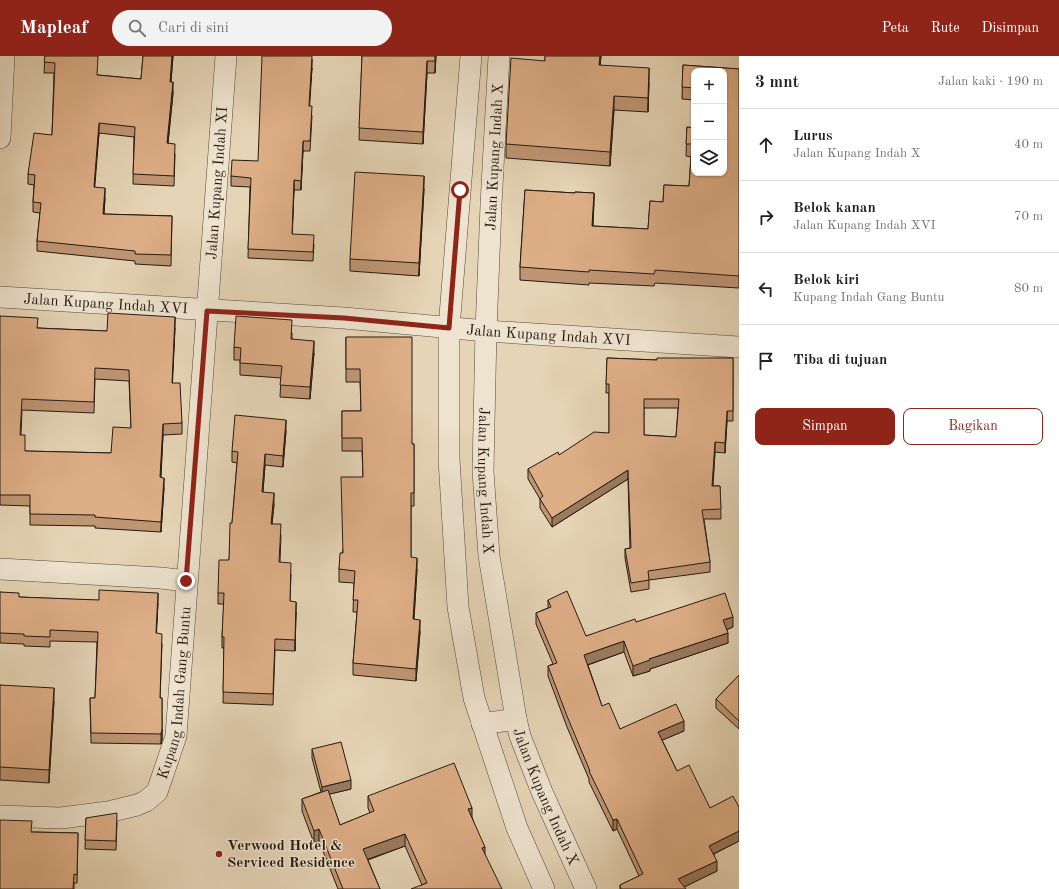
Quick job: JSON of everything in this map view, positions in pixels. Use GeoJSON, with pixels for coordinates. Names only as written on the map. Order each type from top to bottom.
{"type":"FeatureCollection","features":[{"type":"Feature","properties":{"kind":"street"},"geometry":{"type":"LineString","coordinates":[[0,138],[4,56]]}},
{"type":"Feature","properties":{"kind":"street","name":"Jalan Kupang Indah XI"},"geometry":{"type":"LineString","coordinates":[[207,311],[226,56]]}},
{"type":"Feature","properties":{"kind":"street"},"geometry":{"type":"LineString","coordinates":[[471,64],[499,64]]}},
{"type":"Feature","properties":{"kind":"street","name":"Jalan Kupang Indah X"},"geometry":{"type":"LineString","coordinates":[[471,64],[449,328],[449,459],[458,607],[474,698],[517,828],[544,889]]}},
{"type":"Feature","properties":{"kind":"street","name":"Jalan Kupang Indah X"},"geometry":{"type":"LineString","coordinates":[[499,64],[491,192],[483,471],[489,556],[520,736],[542,792],[586,889]]}},
{"type":"Feature","properties":{"kind":"street"},"geometry":{"type":"LineString","coordinates":[[460,187],[491,192]]}},
{"type":"Feature","properties":{"kind":"street","name":"Jalan Kupang Indah XVI"},"geometry":{"type":"LineString","coordinates":[[0,297],[207,311],[344,318],[486,331],[739,347]]}},
{"type":"Feature","properties":{"kind":"street","name":"Kupang Indah Gang Buntu"},"geometry":{"type":"LineString","coordinates":[[0,816],[61,818],[108,812],[137,805],[146,801],[157,792],[176,728],[207,311]]}},
{"type":"Feature","properties":{"kind":"street"},"geometry":{"type":"LineString","coordinates":[[0,568],[161,578],[186,581]]}},
{"type":"Feature","properties":{"kind":"street"},"geometry":{"type":"LineString","coordinates":[[482,724],[516,719]]}},
{"type":"Feature","properties":{"kind":"building"},"geometry":{"type":"Polygon","coordinates":[[[45,56],[98,56],[97,75],[141,79],[143,56],[172,56],[170,82],[173,82],[167,143],[175,144],[174,176],[133,174],[135,127],[99,123],[94,187],[105,188],[103,214],[172,216],[171,255],[135,254],[135,251],[37,241],[41,203],[33,202],[35,175],[28,174],[34,133],[52,135],[55,63],[44,62],[45,56]]]}},
{"type":"Feature","properties":{"kind":"building"},"geometry":{"type":"Polygon","coordinates":[[[262,56],[312,56],[309,106],[312,106],[310,141],[303,141],[301,181],[294,180],[292,234],[314,235],[313,252],[248,249],[251,178],[231,176],[232,160],[258,161],[262,56]]]}},
{"type":"Feature","properties":{"kind":"building"},"geometry":{"type":"Polygon","coordinates":[[[362,56],[435,56],[435,61],[427,61],[423,132],[359,128],[362,56]]]}},
{"type":"Feature","properties":{"kind":"building"},"geometry":{"type":"Polygon","coordinates":[[[545,56],[600,56],[599,65],[649,68],[648,98],[614,96],[610,152],[506,144],[511,58],[545,61],[545,56]]]}},
{"type":"Feature","properties":{"kind":"building"},"geometry":{"type":"Polygon","coordinates":[[[683,65],[725,68],[691,68],[691,88],[682,87],[683,65]]]}},
{"type":"Feature","properties":{"kind":"building"},"geometry":{"type":"Polygon","coordinates":[[[727,68],[739,69],[739,276],[655,270],[654,274],[589,270],[589,272],[520,267],[525,190],[594,193],[592,226],[648,229],[650,201],[663,202],[664,185],[689,186],[691,158],[691,176],[727,176],[727,68]]]}},
{"type":"Feature","properties":{"kind":"building"},"geometry":{"type":"Polygon","coordinates":[[[687,127],[691,128],[691,144],[686,144],[687,127]]]}},
{"type":"Feature","properties":{"kind":"building"},"geometry":{"type":"Polygon","coordinates":[[[355,172],[424,176],[419,263],[350,259],[355,172]]]}},
{"type":"Feature","properties":{"kind":"building"},"geometry":{"type":"Polygon","coordinates":[[[108,313],[175,317],[172,383],[180,383],[182,423],[163,424],[160,477],[164,478],[161,522],[95,517],[95,515],[30,514],[30,495],[0,495],[0,316],[38,318],[37,328],[107,331],[108,313]],[[95,368],[94,402],[22,399],[20,435],[25,435],[25,451],[111,453],[113,427],[131,428],[129,370],[95,368]]]}},
{"type":"Feature","properties":{"kind":"building"},"geometry":{"type":"Polygon","coordinates":[[[236,316],[292,320],[291,339],[314,341],[310,387],[280,385],[282,366],[240,363],[241,348],[234,347],[236,316]]]}},
{"type":"Feature","properties":{"kind":"building"},"geometry":{"type":"Polygon","coordinates":[[[346,337],[412,337],[412,444],[414,444],[414,493],[411,493],[411,557],[417,558],[413,619],[420,620],[416,669],[353,663],[358,600],[353,600],[355,571],[339,569],[340,553],[343,553],[341,477],[363,477],[362,438],[342,438],[342,411],[361,411],[360,369],[346,369],[346,337]]]}},
{"type":"Feature","properties":{"kind":"building"},"geometry":{"type":"Polygon","coordinates":[[[607,358],[657,360],[657,358],[733,358],[733,411],[727,411],[725,443],[715,442],[712,486],[720,486],[721,509],[702,510],[710,562],[648,571],[649,580],[631,583],[625,549],[631,548],[628,470],[552,518],[540,499],[543,496],[528,469],[558,452],[559,455],[594,432],[609,433],[609,384],[606,384],[607,358]],[[644,399],[644,435],[676,437],[679,399],[644,399]]]}},
{"type":"Feature","properties":{"kind":"building"},"geometry":{"type":"Polygon","coordinates":[[[235,415],[286,420],[283,456],[265,454],[262,492],[274,493],[271,524],[281,524],[279,562],[291,563],[290,601],[296,602],[295,640],[275,639],[273,694],[223,692],[224,637],[222,637],[224,593],[218,593],[219,560],[229,560],[230,523],[232,523],[238,452],[232,451],[235,415]]]}},
{"type":"Feature","properties":{"kind":"building"},"geometry":{"type":"Polygon","coordinates":[[[99,590],[158,593],[156,633],[162,634],[160,698],[162,698],[161,734],[91,733],[90,698],[95,698],[98,632],[50,630],[50,637],[0,633],[0,592],[19,593],[19,597],[99,600],[99,590]]]}},
{"type":"Feature","properties":{"kind":"building"},"geometry":{"type":"Polygon","coordinates":[[[567,591],[586,636],[635,619],[636,622],[725,593],[733,617],[723,620],[728,633],[649,659],[650,660],[633,666],[624,641],[584,655],[602,706],[609,703],[620,729],[676,704],[684,721],[658,732],[677,771],[689,765],[710,808],[733,796],[739,807],[739,831],[709,846],[717,861],[678,879],[686,889],[621,889],[620,885],[643,874],[617,819],[613,820],[589,771],[548,666],[557,663],[536,613],[551,607],[548,600],[567,591]]]}},
{"type":"Feature","properties":{"kind":"building"},"geometry":{"type":"Polygon","coordinates":[[[739,675],[739,721],[716,699],[739,675]]]}},
{"type":"Feature","properties":{"kind":"building"},"geometry":{"type":"Polygon","coordinates":[[[0,685],[54,688],[49,770],[0,767],[0,685]]]}},
{"type":"Feature","properties":{"kind":"building"},"geometry":{"type":"Polygon","coordinates":[[[341,742],[351,780],[322,787],[312,749],[341,742]]]}},
{"type":"Feature","properties":{"kind":"building"},"geometry":{"type":"Polygon","coordinates":[[[454,763],[472,808],[468,809],[485,847],[482,848],[502,889],[411,889],[427,883],[405,834],[363,849],[380,889],[343,889],[319,829],[314,831],[302,799],[328,790],[340,825],[374,811],[368,796],[454,763]]]}},
{"type":"Feature","properties":{"kind":"building"},"geometry":{"type":"Polygon","coordinates":[[[117,813],[116,841],[85,840],[86,818],[117,813]]]}},
{"type":"Feature","properties":{"kind":"building"},"geometry":{"type":"Polygon","coordinates":[[[0,820],[32,821],[31,832],[78,833],[77,875],[74,874],[73,889],[0,889],[0,820]]]}},
{"type":"Feature","properties":{"kind":"place","name":"Verwood Hotel & Serviced Residence"},"geometry":{"type":"Point","coordinates":[219,854]}},
{"type":"Feature","properties":{"kind":"route"},"geometry":{"type":"LineString","coordinates":[[186,581],[207,311],[344,318],[449,328],[460,190]]}}]}
